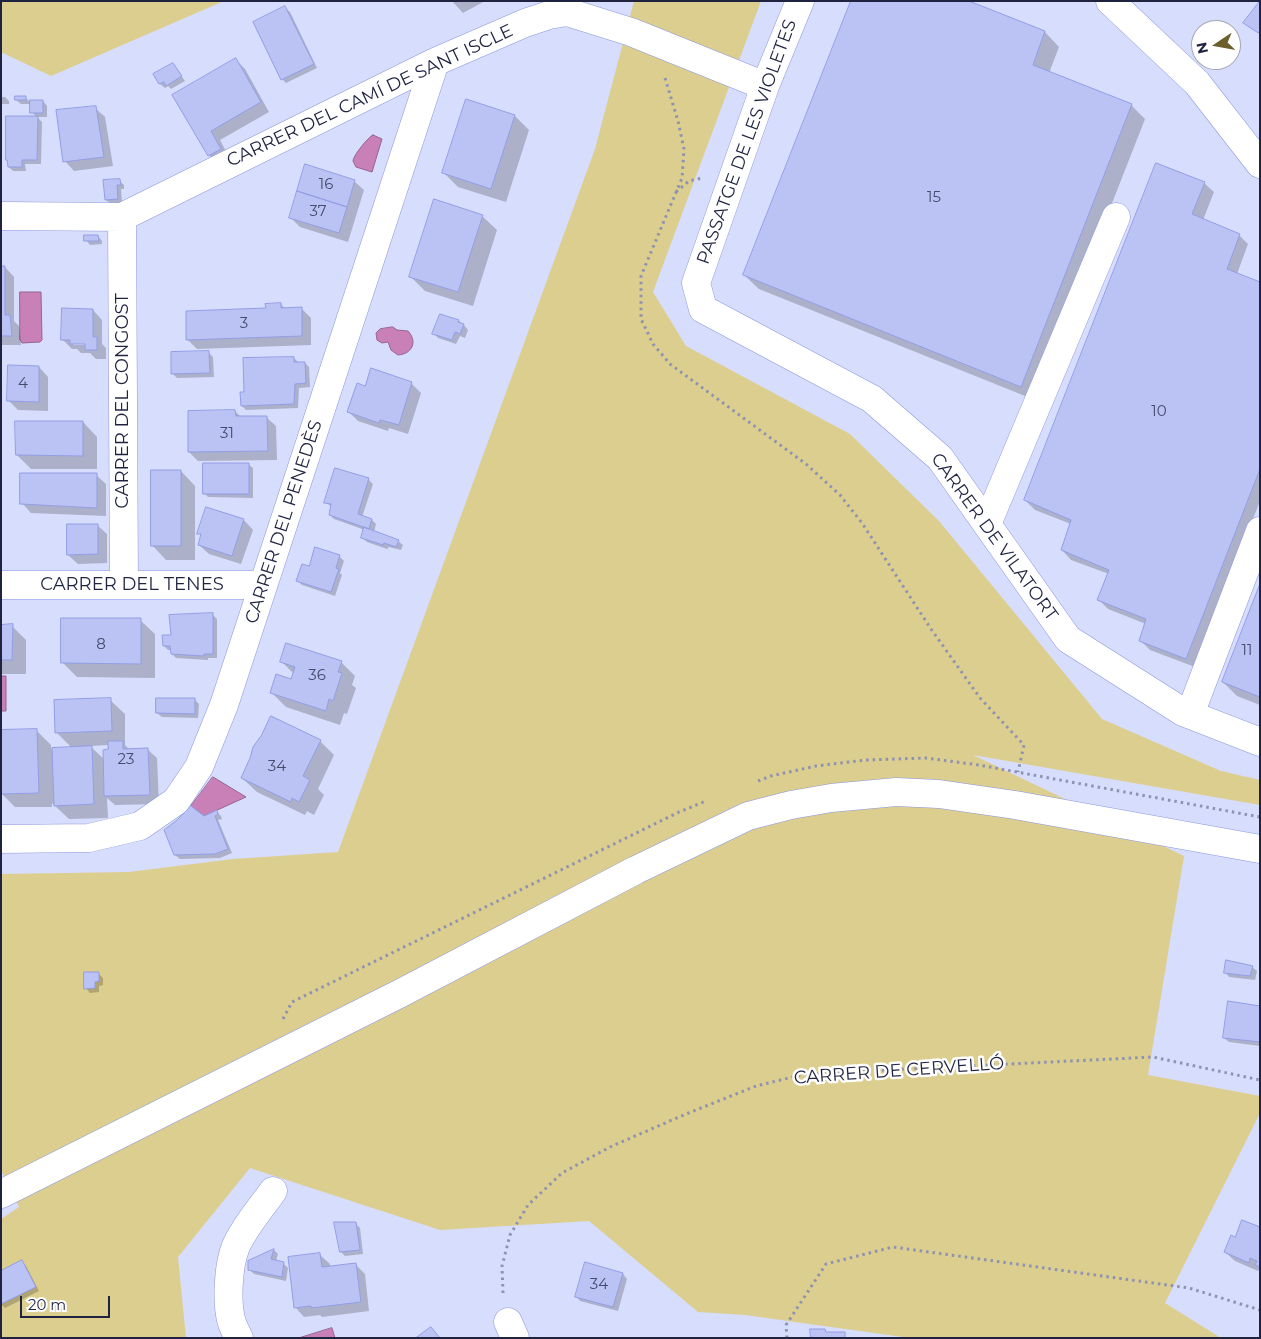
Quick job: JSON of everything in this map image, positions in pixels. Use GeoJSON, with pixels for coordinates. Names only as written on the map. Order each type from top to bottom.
{"type":"FeatureCollection","features":[{"type":"Feature","properties":{"kind":"street","name":"PASSATGE DE LES VIOLETES"},"geometry":{"type":"LineString","coordinates":[[696,283],[765,86],[800,1]]}},
{"type":"Feature","properties":{"kind":"street"},"geometry":{"type":"LineString","coordinates":[[1110,1],[1197,83],[1260,164]]}},
{"type":"Feature","properties":{"kind":"street","name":"CARRER DEL CAMÍ DE SANT ISCLE"},"geometry":{"type":"LineString","coordinates":[[1,216],[122,217],[434,62],[548,15],[567,12],[581,15],[765,86]]}},
{"type":"Feature","properties":{"kind":"street","name":"CARRER DEL PENEDÈS"},"geometry":{"type":"LineString","coordinates":[[1,839],[89,838],[140,826],[176,801],[199,767],[224,705],[264,585],[434,62]]}},
{"type":"Feature","properties":{"kind":"street","name":"CARRER DEL CONGOST"},"geometry":{"type":"LineString","coordinates":[[122,217],[124,585]]}},
{"type":"Feature","properties":{"kind":"street"},"geometry":{"type":"LineString","coordinates":[[987,524],[1116,217]]}},
{"type":"Feature","properties":{"kind":"street","name":"CARRER DE VILATORT"},"geometry":{"type":"LineString","coordinates":[[696,283],[703,309],[872,399],[940,458],[1068,639],[1183,712],[1260,742]]}},
{"type":"Feature","properties":{"kind":"street"},"geometry":{"type":"LineString","coordinates":[[1190,714],[1260,531]]}},
{"type":"Feature","properties":{"kind":"street","name":"CARRER DEL TENES"},"geometry":{"type":"LineString","coordinates":[[1,585],[264,585]]}},
{"type":"Feature","properties":{"kind":"street"},"geometry":{"type":"LineString","coordinates":[[1,1194],[399,994],[636,870],[748,816],[791,805],[831,798],[896,792],[938,794],[1015,805],[1260,849]]}},
{"type":"Feature","properties":{"kind":"street"},"geometry":{"type":"LineString","coordinates":[[238,1338],[232,1323],[229,1294],[230,1266],[236,1246],[273,1191]]}},
{"type":"Feature","properties":{"kind":"path"},"geometry":{"type":"LineString","coordinates":[[652,41],[678,121],[684,149],[682,178],[641,276],[642,319],[653,344],[670,364],[806,464],[840,494],[862,523],[931,629],[980,698],[1024,746],[1018,772]]}},
{"type":"Feature","properties":{"kind":"path","name":"CARRER DE CERVELLÓ"},"geometry":{"type":"LineString","coordinates":[[512,1330],[503,1294],[502,1266],[510,1236],[528,1204],[562,1173],[612,1146],[756,1086],[805,1074],[1153,1057],[1260,1080]]}},
{"type":"Feature","properties":{"kind":"path"},"geometry":{"type":"LineString","coordinates":[[787,1338],[786,1325],[826,1264],[893,1247],[1189,1288],[1260,1310]]}},
{"type":"Feature","properties":{"kind":"shaded area"},"geometry":{"type":"Polygon","coordinates":[[[1,1],[224,1],[51,76],[1,52],[1,1]]]}},
{"type":"Feature","properties":{"kind":"shaded area"},"geometry":{"type":"Polygon","coordinates":[[[634,1],[761,1],[653,292],[686,346],[850,434],[939,521],[1102,719],[1221,771],[1260,780],[1260,805],[973,755],[1184,856],[1148,1075],[1260,1096],[1260,1113],[1165,1303],[1221,1338],[910,1338],[745,1315],[698,1312],[589,1221],[440,1230],[250,1168],[178,1257],[186,1338],[1,1338],[1,1219],[19,1207],[1,1170],[1,874],[129,872],[233,859],[338,852],[595,149],[634,1]]]}},
{"type":"Feature","properties":{"kind":"shaded area"},"geometry":{"type":"Polygon","coordinates":[[[373,135],[382,139],[372,172],[356,167],[353,161],[361,147],[373,135]]]}},
{"type":"Feature","properties":{"kind":"shaded area"},"geometry":{"type":"Polygon","coordinates":[[[20,292],[41,292],[42,340],[40,342],[22,343],[20,340],[20,292]]]}},
{"type":"Feature","properties":{"kind":"shaded area"},"geometry":{"type":"Polygon","coordinates":[[[393,327],[397,330],[408,331],[413,339],[410,350],[403,354],[398,355],[391,350],[388,342],[382,343],[377,340],[376,333],[380,329],[393,327]]]}},
{"type":"Feature","properties":{"kind":"shaded area"},"geometry":{"type":"Polygon","coordinates":[[[1,676],[6,676],[6,711],[1,711],[1,676]]]}},
{"type":"Feature","properties":{"kind":"shaded area"},"geometry":{"type":"Polygon","coordinates":[[[213,777],[246,797],[204,816],[191,806],[213,777]]]}},
{"type":"Feature","properties":{"kind":"shaded area"},"geometry":{"type":"Polygon","coordinates":[[[332,1328],[335,1338],[299,1338],[332,1328]]]}},
{"type":"Feature","properties":{"kind":"building"},"geometry":{"type":"Polygon","coordinates":[[[851,1],[969,1],[1045,31],[1033,65],[1132,104],[1021,387],[743,275],[851,1]]]}},
{"type":"Feature","properties":{"kind":"building"},"geometry":{"type":"Polygon","coordinates":[[[1260,1],[1260,34],[1243,23],[1260,1]]]}},
{"type":"Feature","properties":{"kind":"building"},"geometry":{"type":"Polygon","coordinates":[[[285,6],[314,64],[281,80],[253,22],[285,6]]]}},
{"type":"Feature","properties":{"kind":"building"},"geometry":{"type":"Polygon","coordinates":[[[236,58],[261,102],[211,131],[221,149],[208,156],[172,95],[236,58]]]}},
{"type":"Feature","properties":{"kind":"building"},"geometry":{"type":"Polygon","coordinates":[[[173,63],[182,76],[166,86],[164,82],[159,84],[153,74],[173,63]]]}},
{"type":"Feature","properties":{"kind":"building"},"geometry":{"type":"Polygon","coordinates":[[[15,96],[26,96],[26,100],[15,100],[15,96]]]}},
{"type":"Feature","properties":{"kind":"building"},"geometry":{"type":"Polygon","coordinates":[[[466,99],[515,115],[491,189],[442,173],[466,99]]]}},
{"type":"Feature","properties":{"kind":"building"},"geometry":{"type":"Polygon","coordinates":[[[30,100],[43,100],[43,113],[30,113],[30,100]]]}},
{"type":"Feature","properties":{"kind":"building"},"geometry":{"type":"Polygon","coordinates":[[[96,106],[104,157],[63,162],[56,110],[96,106]]]}},
{"type":"Feature","properties":{"kind":"building"},"geometry":{"type":"Polygon","coordinates":[[[6,116],[38,116],[37,160],[22,160],[22,167],[8,167],[6,160],[6,116]]]}},
{"type":"Feature","properties":{"kind":"building"},"geometry":{"type":"Polygon","coordinates":[[[1156,163],[1205,182],[1192,214],[1240,234],[1227,269],[1260,282],[1260,469],[1186,659],[1139,641],[1146,619],[1097,600],[1109,570],[1061,550],[1071,520],[1024,500],[1156,163]]]}},
{"type":"Feature","properties":{"kind":"building"},"geometry":{"type":"Polygon","coordinates":[[[305,164],[355,180],[347,207],[297,191],[305,164]]]}},
{"type":"Feature","properties":{"kind":"building"},"geometry":{"type":"Polygon","coordinates":[[[120,179],[121,185],[117,185],[118,199],[105,200],[103,180],[120,179]]]}},
{"type":"Feature","properties":{"kind":"building"},"geometry":{"type":"Polygon","coordinates":[[[297,191],[347,207],[339,233],[289,218],[297,191]]]}},
{"type":"Feature","properties":{"kind":"building"},"geometry":{"type":"Polygon","coordinates":[[[434,199],[483,215],[458,292],[409,277],[434,199]]]}},
{"type":"Feature","properties":{"kind":"building"},"geometry":{"type":"Polygon","coordinates":[[[84,235],[98,235],[99,241],[84,241],[84,235]]]}},
{"type":"Feature","properties":{"kind":"building"},"geometry":{"type":"Polygon","coordinates":[[[1,266],[5,266],[5,315],[10,315],[12,336],[1,336],[1,266]]]}},
{"type":"Feature","properties":{"kind":"building"},"geometry":{"type":"Polygon","coordinates":[[[281,303],[281,308],[302,307],[302,336],[186,340],[186,311],[266,308],[265,304],[281,303]]]}},
{"type":"Feature","properties":{"kind":"building"},"geometry":{"type":"Polygon","coordinates":[[[62,308],[93,309],[93,337],[97,337],[97,350],[85,350],[85,344],[70,344],[70,340],[61,340],[62,308]]]}},
{"type":"Feature","properties":{"kind":"building"},"geometry":{"type":"Polygon","coordinates":[[[440,314],[459,320],[458,322],[464,324],[460,334],[455,332],[452,340],[432,334],[440,314]]]}},
{"type":"Feature","properties":{"kind":"building"},"geometry":{"type":"Polygon","coordinates":[[[209,351],[210,373],[171,374],[171,352],[209,351]]]}},
{"type":"Feature","properties":{"kind":"building"},"geometry":{"type":"Polygon","coordinates":[[[294,357],[294,362],[305,362],[306,383],[295,384],[294,404],[241,406],[240,392],[244,392],[243,358],[294,357]]]}},
{"type":"Feature","properties":{"kind":"building"},"geometry":{"type":"Polygon","coordinates":[[[8,365],[39,366],[39,402],[7,401],[8,365]]]}},
{"type":"Feature","properties":{"kind":"building"},"geometry":{"type":"Polygon","coordinates":[[[371,368],[412,382],[399,425],[380,420],[379,423],[347,412],[357,383],[365,386],[371,368]]]}},
{"type":"Feature","properties":{"kind":"building"},"geometry":{"type":"Polygon","coordinates":[[[235,410],[236,416],[267,416],[268,451],[188,452],[188,411],[235,410]]]}},
{"type":"Feature","properties":{"kind":"building"},"geometry":{"type":"Polygon","coordinates":[[[15,421],[83,421],[83,456],[16,455],[15,421]]]}},
{"type":"Feature","properties":{"kind":"building"},"geometry":{"type":"Polygon","coordinates":[[[203,463],[249,463],[249,494],[203,494],[203,463]]]}},
{"type":"Feature","properties":{"kind":"building"},"geometry":{"type":"Polygon","coordinates":[[[335,468],[369,478],[358,514],[372,519],[369,529],[329,515],[331,504],[324,503],[335,468]]]}},
{"type":"Feature","properties":{"kind":"building"},"geometry":{"type":"Polygon","coordinates":[[[151,470],[181,470],[181,546],[151,546],[151,470]]]}},
{"type":"Feature","properties":{"kind":"building"},"geometry":{"type":"Polygon","coordinates":[[[20,473],[97,473],[97,508],[20,504],[20,473]]]}},
{"type":"Feature","properties":{"kind":"building"},"geometry":{"type":"Polygon","coordinates":[[[206,507],[244,519],[232,556],[198,545],[201,534],[197,534],[206,507]]]}},
{"type":"Feature","properties":{"kind":"building"},"geometry":{"type":"Polygon","coordinates":[[[67,524],[98,524],[98,554],[67,555],[67,524]]]}},
{"type":"Feature","properties":{"kind":"building"},"geometry":{"type":"Polygon","coordinates":[[[364,527],[399,540],[396,547],[361,538],[364,527]]]}},
{"type":"Feature","properties":{"kind":"building"},"geometry":{"type":"Polygon","coordinates":[[[315,547],[340,555],[336,568],[339,569],[331,592],[296,581],[302,564],[309,566],[315,547]]]}},
{"type":"Feature","properties":{"kind":"building"},"geometry":{"type":"Polygon","coordinates":[[[1260,584],[1260,697],[1222,682],[1260,584]]]}},
{"type":"Feature","properties":{"kind":"building"},"geometry":{"type":"Polygon","coordinates":[[[213,613],[213,654],[204,654],[204,656],[171,654],[170,646],[163,646],[162,635],[171,635],[169,615],[213,613]]]}},
{"type":"Feature","properties":{"kind":"building"},"geometry":{"type":"Polygon","coordinates":[[[61,618],[141,618],[141,664],[61,663],[61,618]]]}},
{"type":"Feature","properties":{"kind":"building"},"geometry":{"type":"Polygon","coordinates":[[[13,624],[12,660],[1,660],[1,625],[13,624]]]}},
{"type":"Feature","properties":{"kind":"building"},"geometry":{"type":"Polygon","coordinates":[[[286,643],[342,661],[338,672],[342,673],[333,701],[329,699],[326,711],[270,693],[276,674],[291,679],[295,667],[280,662],[286,643]]]}},
{"type":"Feature","properties":{"kind":"building"},"geometry":{"type":"Polygon","coordinates":[[[111,698],[112,731],[55,733],[54,700],[111,698]]]}},
{"type":"Feature","properties":{"kind":"building"},"geometry":{"type":"Polygon","coordinates":[[[156,698],[195,698],[195,714],[156,713],[156,698]]]}},
{"type":"Feature","properties":{"kind":"building"},"geometry":{"type":"Polygon","coordinates":[[[271,716],[321,740],[303,776],[310,780],[299,802],[292,798],[291,802],[241,778],[253,747],[271,716]]]}},
{"type":"Feature","properties":{"kind":"building"},"geometry":{"type":"Polygon","coordinates":[[[37,729],[39,793],[1,794],[1,730],[37,729]]]}},
{"type":"Feature","properties":{"kind":"building"},"geometry":{"type":"Polygon","coordinates":[[[108,741],[123,741],[123,749],[148,748],[150,795],[104,796],[103,750],[108,749],[108,741]]]}},
{"type":"Feature","properties":{"kind":"building"},"geometry":{"type":"Polygon","coordinates":[[[92,746],[94,804],[54,806],[52,748],[92,746]]]}},
{"type":"Feature","properties":{"kind":"building"},"geometry":{"type":"Polygon","coordinates":[[[191,806],[204,816],[217,810],[218,814],[215,816],[228,849],[215,854],[174,855],[164,830],[191,806]]]}},
{"type":"Feature","properties":{"kind":"building"},"geometry":{"type":"Polygon","coordinates":[[[1226,960],[1253,966],[1250,976],[1224,973],[1226,960]]]}},
{"type":"Feature","properties":{"kind":"building"},"geometry":{"type":"Polygon","coordinates":[[[84,972],[99,972],[99,981],[95,982],[95,988],[84,989],[84,972]]]}},
{"type":"Feature","properties":{"kind":"building"},"geometry":{"type":"Polygon","coordinates":[[[1228,1001],[1260,1006],[1260,1042],[1223,1038],[1228,1001]]]}},
{"type":"Feature","properties":{"kind":"building"},"geometry":{"type":"Polygon","coordinates":[[[1242,1220],[1260,1227],[1260,1267],[1255,1265],[1257,1261],[1250,1258],[1249,1263],[1224,1252],[1231,1235],[1235,1237],[1242,1220]]]}},
{"type":"Feature","properties":{"kind":"building"},"geometry":{"type":"Polygon","coordinates":[[[334,1222],[356,1222],[360,1250],[340,1252],[334,1222]]]}},
{"type":"Feature","properties":{"kind":"building"},"geometry":{"type":"Polygon","coordinates":[[[274,1249],[271,1259],[284,1262],[282,1277],[248,1270],[248,1261],[274,1249]]]}},
{"type":"Feature","properties":{"kind":"building"},"geometry":{"type":"Polygon","coordinates":[[[320,1253],[322,1267],[356,1263],[361,1302],[311,1308],[311,1306],[294,1308],[288,1257],[320,1253]]]}},
{"type":"Feature","properties":{"kind":"building"},"geometry":{"type":"Polygon","coordinates":[[[22,1260],[36,1287],[1,1304],[1,1271],[22,1260]]]}},
{"type":"Feature","properties":{"kind":"building"},"geometry":{"type":"Polygon","coordinates":[[[585,1262],[623,1273],[613,1307],[575,1297],[585,1262]]]}},
{"type":"Feature","properties":{"kind":"building"},"geometry":{"type":"Polygon","coordinates":[[[431,1327],[440,1338],[416,1338],[431,1327]]]}},
{"type":"Feature","properties":{"kind":"building"},"geometry":{"type":"Polygon","coordinates":[[[810,1329],[825,1329],[826,1332],[845,1332],[845,1338],[811,1338],[810,1329]]]}}]}
